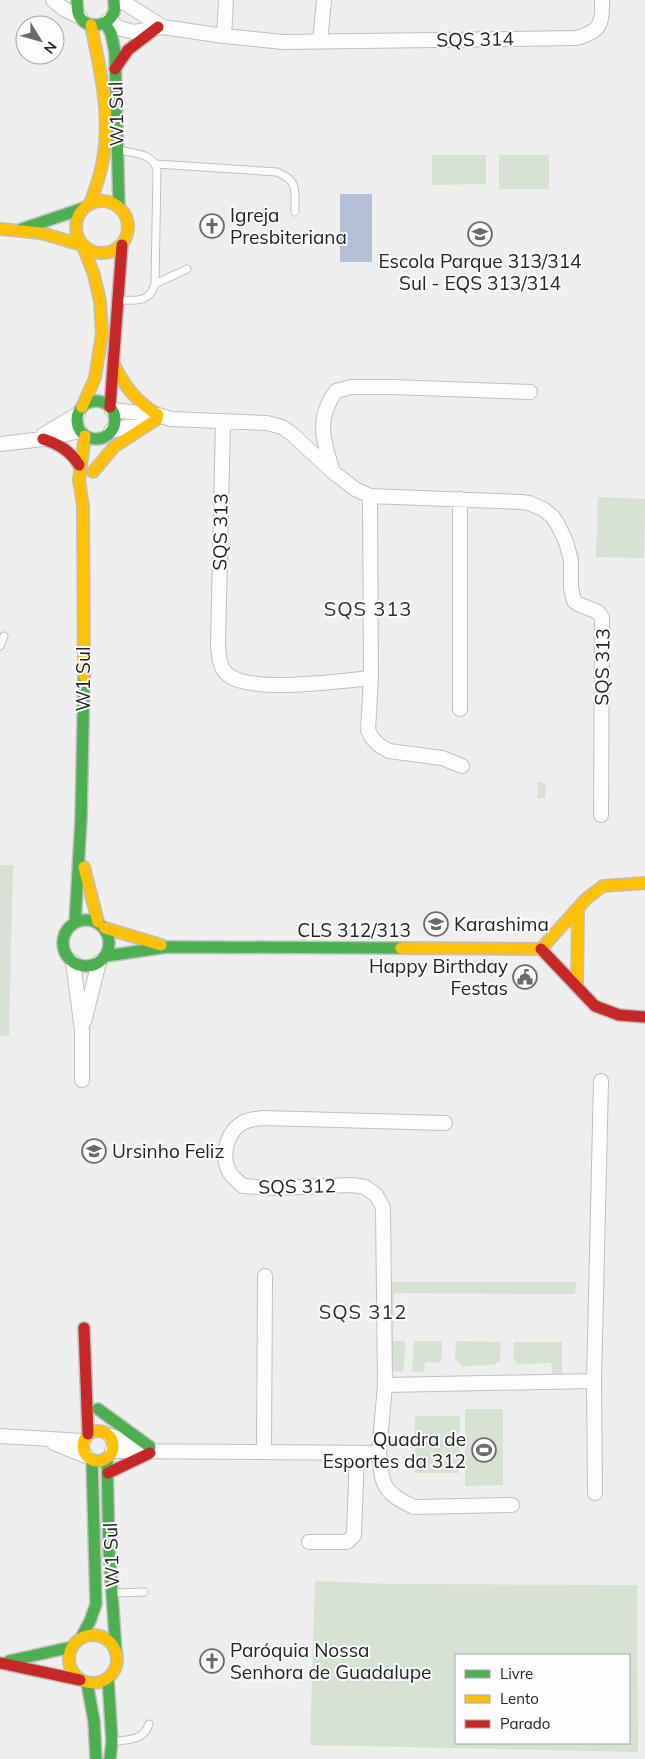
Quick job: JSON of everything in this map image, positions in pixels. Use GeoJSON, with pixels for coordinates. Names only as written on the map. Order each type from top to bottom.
{"type":"FeatureCollection","features":[{"type":"Feature","properties":{"kind":"street"},"geometry":{"type":"LineString","coordinates":[[53,0],[64,9],[96,26],[106,22],[114,11],[114,0]]}},
{"type":"Feature","properties":{"kind":"street","name":"W1 Sul"},"geometry":{"type":"LineString","coordinates":[[77,0],[76,6],[85,21],[103,88],[104,154],[101,172],[87,206]]}},
{"type":"Feature","properties":{"kind":"street","name":"SQS 314"},"geometry":{"type":"LineString","coordinates":[[120,0],[161,27]]}},
{"type":"Feature","properties":{"kind":"street"},"geometry":{"type":"LineString","coordinates":[[224,36],[226,0]]}},
{"type":"Feature","properties":{"kind":"street"},"geometry":{"type":"LineString","coordinates":[[320,42],[324,0]]}},
{"type":"Feature","properties":{"kind":"street","name":"SQS 314"},"geometry":{"type":"LineString","coordinates":[[106,22],[134,32],[161,27],[283,42],[576,38],[592,33],[597,29],[601,22],[602,0]]}},
{"type":"Feature","properties":{"kind":"street","name":"W1 Sul"},"geometry":{"type":"LineString","coordinates":[[106,22],[114,44],[119,207]]}},
{"type":"Feature","properties":{"kind":"street"},"geometry":{"type":"LineString","coordinates":[[115,69],[132,45],[161,27]]}},
{"type":"Feature","properties":{"kind":"street"},"geometry":{"type":"LineString","coordinates":[[22,229],[87,206],[105,202],[119,207],[125,215],[128,226],[127,236],[122,245],[111,409],[115,420],[106,434],[93,439],[83,433],[77,423],[80,411],[95,378],[102,334],[98,292],[94,275],[83,245],[76,233],[77,220],[87,206]]}},
{"type":"Feature","properties":{"kind":"street"},"geometry":{"type":"LineString","coordinates":[[0,229],[22,229],[62,238],[83,245],[92,252],[102,254],[113,251],[122,245]]}},
{"type":"Feature","properties":{"kind":"street"},"geometry":{"type":"LineString","coordinates":[[93,472],[113,446],[160,417],[137,401],[124,386],[114,365]]}},
{"type":"Feature","properties":{"kind":"street"},"geometry":{"type":"LineString","coordinates":[[333,472],[322,430],[326,406],[336,390],[350,387],[392,387],[530,392]]}},
{"type":"Feature","properties":{"kind":"street"},"geometry":{"type":"LineString","coordinates":[[39,439],[80,411],[91,401],[102,402],[111,409]]}},
{"type":"Feature","properties":{"kind":"street","name":"SQS 313"},"geometry":{"type":"LineString","coordinates":[[111,409],[160,417],[267,423],[282,427],[292,434],[333,472],[355,489],[370,496],[529,503],[552,517],[566,542],[570,560],[572,597],[578,604],[598,612],[602,618],[601,815]]}},
{"type":"Feature","properties":{"kind":"street","name":"SQS 313"},"geometry":{"type":"LineString","coordinates":[[106,434],[160,417]]}},
{"type":"Feature","properties":{"kind":"street","name":"SQS 313"},"geometry":{"type":"LineString","coordinates":[[223,421],[218,645],[220,663],[223,670],[235,679],[264,684],[293,685],[371,678]]}},
{"type":"Feature","properties":{"kind":"street"},"geometry":{"type":"LineString","coordinates":[[0,444],[83,433]]}},
{"type":"Feature","properties":{"kind":"street","name":"W1 Sul"},"geometry":{"type":"LineString","coordinates":[[75,923],[80,852],[84,680],[83,506],[80,494],[79,465],[83,433]]}},
{"type":"Feature","properties":{"kind":"street","name":"W1 Sul"},"geometry":{"type":"LineString","coordinates":[[83,506],[106,434]]}},
{"type":"Feature","properties":{"kind":"street"},"geometry":{"type":"LineString","coordinates":[[39,439],[63,446],[70,451],[79,465]]}},
{"type":"Feature","properties":{"kind":"street"},"geometry":{"type":"LineString","coordinates":[[370,496],[371,678],[368,730],[372,738],[389,751],[442,758],[462,766]]}},
{"type":"Feature","properties":{"kind":"street"},"geometry":{"type":"LineString","coordinates":[[460,499],[460,709]]}},
{"type":"Feature","properties":{"kind":"street","name":"W1 Sul"},"geometry":{"type":"LineString","coordinates":[[80,852],[101,925]]}},
{"type":"Feature","properties":{"kind":"street"},"geometry":{"type":"LineString","coordinates":[[645,883],[603,886],[586,899],[541,949],[595,1006],[619,1015],[645,1017]]}},
{"type":"Feature","properties":{"kind":"street"},"geometry":{"type":"LineString","coordinates":[[577,988],[578,908]]}},
{"type":"Feature","properties":{"kind":"street"},"geometry":{"type":"LineString","coordinates":[[82,1030],[102,959],[110,947],[109,937],[101,925],[90,920],[82,920],[68,929],[64,937],[64,946],[66,955],[73,962],[90,966],[102,959]]}},
{"type":"Feature","properties":{"kind":"street","name":"CLS 312/313"},"geometry":{"type":"LineString","coordinates":[[101,925],[167,947]]}},
{"type":"Feature","properties":{"kind":"street","name":"CLS 312/313"},"geometry":{"type":"LineString","coordinates":[[102,959],[167,947],[541,949]]}},
{"type":"Feature","properties":{"kind":"street"},"geometry":{"type":"LineString","coordinates":[[73,962],[82,1030],[82,1080]]}},
{"type":"Feature","properties":{"kind":"street"},"geometry":{"type":"LineString","coordinates":[[595,1493],[594,1382],[602,1081]]}},
{"type":"Feature","properties":{"kind":"street","name":"SQS 312"},"geometry":{"type":"LineString","coordinates":[[445,1123],[258,1119],[243,1122],[233,1131],[227,1143],[225,1158],[228,1171],[244,1186],[275,1188],[352,1185],[365,1187],[376,1195],[383,1207],[385,1385],[379,1453],[382,1478],[389,1491],[401,1501],[414,1507],[512,1505]]}},
{"type":"Feature","properties":{"kind":"street"},"geometry":{"type":"LineString","coordinates":[[264,1452],[265,1276]]}},
{"type":"Feature","properties":{"kind":"street"},"geometry":{"type":"LineString","coordinates":[[84,1328],[87,1386],[86,1437],[82,1448],[89,1458]]}},
{"type":"Feature","properties":{"kind":"street"},"geometry":{"type":"LineString","coordinates":[[385,1385],[594,1382]]}},
{"type":"Feature","properties":{"kind":"street"},"geometry":{"type":"LineString","coordinates":[[87,1386],[98,1409],[106,1434],[113,1443],[110,1455]]}},
{"type":"Feature","properties":{"kind":"street"},"geometry":{"type":"LineString","coordinates":[[98,1409],[154,1450]]}},
{"type":"Feature","properties":{"kind":"street"},"geometry":{"type":"LineString","coordinates":[[0,1436],[46,1440],[86,1437],[95,1431],[154,1450]]}},
{"type":"Feature","properties":{"kind":"street"},"geometry":{"type":"LineString","coordinates":[[46,1440],[100,1461],[110,1455],[154,1450],[379,1453]]}},
{"type":"Feature","properties":{"kind":"street"},"geometry":{"type":"LineString","coordinates":[[108,1473],[154,1450]]}},
{"type":"Feature","properties":{"kind":"street"},"geometry":{"type":"LineString","coordinates":[[309,1542],[347,1542],[354,1536],[356,1453]]}},
{"type":"Feature","properties":{"kind":"street","name":"W1 Sul"},"geometry":{"type":"LineString","coordinates":[[110,1455],[108,1473],[109,1550],[116,1652]]}},
{"type":"Feature","properties":{"kind":"street","name":"W1 Sul"},"geometry":{"type":"LineString","coordinates":[[81,1638],[96,1604],[89,1458]]}},
{"type":"Feature","properties":{"kind":"street"},"geometry":{"type":"LineString","coordinates":[[89,1635],[98,1635],[106,1638],[116,1652],[117,1661],[114,1670],[102,1682],[83,1681],[2,1663],[72,1646],[81,1638],[89,1635]]}},
{"type":"Feature","properties":{"kind":"street"},"geometry":{"type":"LineString","coordinates":[[72,1646],[68,1658],[71,1671],[83,1681],[95,1720],[96,1759]]}},
{"type":"Feature","properties":{"kind":"street"},"geometry":{"type":"LineString","coordinates":[[108,1678],[112,1742],[110,1759]]}},
{"type":"Feature","properties":{"kind":"lane"},"geometry":{"type":"LineString","coordinates":[[117,150],[151,158],[156,164],[155,284],[153,291],[147,298],[118,300]]}},
{"type":"Feature","properties":{"kind":"lane"},"geometry":{"type":"LineString","coordinates":[[156,164],[277,172],[288,177],[294,184],[295,212]]}},
{"type":"Feature","properties":{"kind":"lane"},"geometry":{"type":"LineString","coordinates":[[155,284],[187,269]]}},
{"type":"Feature","properties":{"kind":"lane"},"geometry":{"type":"LineString","coordinates":[[0,646],[4,636]]}},
{"type":"Feature","properties":{"kind":"lane"},"geometry":{"type":"LineString","coordinates":[[112,1593],[144,1592]]}},
{"type":"Feature","properties":{"kind":"lane"},"geometry":{"type":"LineString","coordinates":[[112,1742],[142,1736],[147,1731],[149,1724]]}},
{"type":"Feature","properties":{"kind":"shaded area"},"geometry":{"type":"Polygon","coordinates":[[[432,155],[486,155],[486,184],[432,185],[432,155]]]}},
{"type":"Feature","properties":{"kind":"shaded area"},"geometry":{"type":"Polygon","coordinates":[[[499,155],[549,155],[549,189],[499,189],[499,155]]]}},
{"type":"Feature","properties":{"kind":"shaded area"},"geometry":{"type":"Polygon","coordinates":[[[598,497],[645,499],[644,558],[596,557],[598,497]]]}},
{"type":"Feature","properties":{"kind":"shaded area"},"geometry":{"type":"Polygon","coordinates":[[[538,782],[546,783],[545,798],[537,798],[538,782]]]}},
{"type":"Feature","properties":{"kind":"shaded area"},"geometry":{"type":"Polygon","coordinates":[[[0,865],[13,865],[9,1036],[0,1036],[0,865]]]}},
{"type":"Feature","properties":{"kind":"shaded area"},"geometry":{"type":"Polygon","coordinates":[[[388,1282],[576,1282],[575,1294],[394,1293],[393,1341],[405,1341],[404,1369],[401,1372],[393,1371],[390,1364],[388,1282]]]}},
{"type":"Feature","properties":{"kind":"shaded area"},"geometry":{"type":"Polygon","coordinates":[[[414,1341],[442,1341],[442,1357],[439,1363],[425,1362],[424,1372],[412,1372],[414,1341]]]}},
{"type":"Feature","properties":{"kind":"shaded area"},"geometry":{"type":"Polygon","coordinates":[[[456,1341],[501,1342],[500,1361],[493,1365],[462,1366],[455,1359],[456,1341]]]}},
{"type":"Feature","properties":{"kind":"shaded area"},"geometry":{"type":"Polygon","coordinates":[[[514,1342],[562,1342],[562,1377],[553,1375],[551,1363],[517,1364],[513,1357],[514,1342]]]}},
{"type":"Feature","properties":{"kind":"shaded area","name":"Quadra de Esportes da 312"},"geometry":{"type":"Polygon","coordinates":[[[465,1409],[503,1409],[503,1485],[465,1486],[465,1409]]]}},
{"type":"Feature","properties":{"kind":"shaded area"},"geometry":{"type":"Polygon","coordinates":[[[415,1416],[460,1416],[459,1473],[414,1473],[415,1416]]]}},
{"type":"Feature","properties":{"kind":"shaded area"},"geometry":{"type":"Polygon","coordinates":[[[315,1581],[391,1584],[637,1585],[638,1752],[310,1745],[315,1581]]]}},
{"type":"Feature","properties":{"kind":"water"},"geometry":{"type":"Polygon","coordinates":[[[340,194],[372,194],[372,262],[340,262],[340,194]]]}},
{"type":"Feature","properties":{"kind":"traffic: fast"},"geometry":{"type":"LineString","coordinates":[[77,0],[78,13],[81,19],[95,25],[104,23],[112,16],[114,0]]}},
{"type":"Feature","properties":{"kind":"traffic: fast"},"geometry":{"type":"LineString","coordinates":[[105,23],[111,33],[115,52],[119,207]]}},
{"type":"Feature","properties":{"kind":"traffic: fast"},"geometry":{"type":"LineString","coordinates":[[22,229],[84,208]]}},
{"type":"Feature","properties":{"kind":"traffic: fast"},"geometry":{"type":"LineString","coordinates":[[96,401],[109,407],[115,420],[109,433],[96,439],[83,433],[77,420],[83,407],[96,401]]}},
{"type":"Feature","properties":{"kind":"traffic: fast"},"geometry":{"type":"LineString","coordinates":[[75,923],[81,819],[84,676]]}},
{"type":"Feature","properties":{"kind":"traffic: fast"},"geometry":{"type":"LineString","coordinates":[[82,920],[90,920],[99,924],[105,930],[109,943],[105,956],[99,962],[90,966],[82,966],[73,962],[67,956],[63,947],[63,939],[67,930],[73,924],[82,920]]}},
{"type":"Feature","properties":{"kind":"traffic: fast"},"geometry":{"type":"LineString","coordinates":[[106,956],[167,947],[401,948]]}},
{"type":"Feature","properties":{"kind":"traffic: fast"},"geometry":{"type":"LineString","coordinates":[[98,1409],[150,1447]]}},
{"type":"Feature","properties":{"kind":"traffic: fast"},"geometry":{"type":"LineString","coordinates":[[107,1458],[109,1550],[116,1652]]}},
{"type":"Feature","properties":{"kind":"traffic: fast"},"geometry":{"type":"LineString","coordinates":[[81,1638],[96,1604],[92,1460]]}},
{"type":"Feature","properties":{"kind":"traffic: fast"},"geometry":{"type":"LineString","coordinates":[[9,1661],[72,1647]]}},
{"type":"Feature","properties":{"kind":"traffic: fast"},"geometry":{"type":"LineString","coordinates":[[108,1678],[112,1742],[110,1759]]}},
{"type":"Feature","properties":{"kind":"traffic: fast"},"geometry":{"type":"LineString","coordinates":[[87,1683],[94,1721],[96,1759]]}},
{"type":"Feature","properties":{"kind":"traffic: slow"},"geometry":{"type":"LineString","coordinates":[[90,204],[102,165],[106,126],[98,58],[91,25]]}},
{"type":"Feature","properties":{"kind":"traffic: slow"},"geometry":{"type":"LineString","coordinates":[[102,201],[116,205],[124,213],[128,227],[124,241],[116,249],[102,253],[88,249],[80,241],[76,227],[80,213],[88,205],[102,201]]}},
{"type":"Feature","properties":{"kind":"traffic: slow"},"geometry":{"type":"LineString","coordinates":[[0,229],[41,233],[82,245]]}},
{"type":"Feature","properties":{"kind":"traffic: slow"},"geometry":{"type":"LineString","coordinates":[[82,407],[95,378],[102,334],[100,301],[94,275],[83,246]]}},
{"type":"Feature","properties":{"kind":"traffic: slow"},"geometry":{"type":"LineString","coordinates":[[114,365],[132,393],[158,415]]}},
{"type":"Feature","properties":{"kind":"traffic: slow"},"geometry":{"type":"LineString","coordinates":[[93,472],[114,447],[157,419]]}},
{"type":"Feature","properties":{"kind":"traffic: slow"},"geometry":{"type":"LineString","coordinates":[[84,676],[83,506],[79,480],[85,436]]}},
{"type":"Feature","properties":{"kind":"traffic: slow"},"geometry":{"type":"LineString","coordinates":[[84,867],[98,922]]}},
{"type":"Feature","properties":{"kind":"traffic: slow"},"geometry":{"type":"LineString","coordinates":[[541,949],[586,899],[603,886],[645,883]]}},
{"type":"Feature","properties":{"kind":"traffic: slow"},"geometry":{"type":"LineString","coordinates":[[577,987],[578,908]]}},
{"type":"Feature","properties":{"kind":"traffic: slow"},"geometry":{"type":"LineString","coordinates":[[105,928],[161,945]]}},
{"type":"Feature","properties":{"kind":"traffic: slow"},"geometry":{"type":"LineString","coordinates":[[401,948],[541,949]]}},
{"type":"Feature","properties":{"kind":"traffic: slow"},"geometry":{"type":"LineString","coordinates":[[98,1431],[109,1435],[113,1446],[109,1457],[98,1461],[87,1457],[83,1446],[87,1435],[98,1431]]}},
{"type":"Feature","properties":{"kind":"traffic: slow"},"geometry":{"type":"LineString","coordinates":[[88,1635],[98,1635],[110,1642],[117,1654],[117,1659],[117,1664],[110,1676],[98,1683],[88,1683],[80,1679],[73,1672],[69,1664],[69,1654],[73,1646],[80,1639],[88,1635]]}},
{"type":"Feature","properties":{"kind":"traffic: jam"},"geometry":{"type":"LineString","coordinates":[[115,69],[128,50],[158,27]]}},
{"type":"Feature","properties":{"kind":"traffic: jam"},"geometry":{"type":"LineString","coordinates":[[110,407],[122,245]]}},
{"type":"Feature","properties":{"kind":"traffic: jam"},"geometry":{"type":"LineString","coordinates":[[43,439],[64,449],[79,465]]}},
{"type":"Feature","properties":{"kind":"traffic: jam"},"geometry":{"type":"LineString","coordinates":[[541,949],[595,1006],[619,1015],[645,1017]]}},
{"type":"Feature","properties":{"kind":"traffic: jam"},"geometry":{"type":"LineString","coordinates":[[84,1328],[88,1434]]}},
{"type":"Feature","properties":{"kind":"traffic: jam"},"geometry":{"type":"LineString","coordinates":[[108,1473],[150,1453]]}},
{"type":"Feature","properties":{"kind":"traffic: jam"},"geometry":{"type":"LineString","coordinates":[[0,1663],[80,1680]]}},
{"type":"Feature","properties":{"kind":"place","name":"Igreja Presbiteriana"},"geometry":{"type":"Point","coordinates":[212,226]}},
{"type":"Feature","properties":{"kind":"place","name":"Escola Parque 313/314 Sul - EQS 313/314"},"geometry":{"type":"Point","coordinates":[480,234]}},
{"type":"Feature","properties":{"kind":"place","name":"Karashima"},"geometry":{"type":"Point","coordinates":[436,924]}},
{"type":"Feature","properties":{"kind":"place","name":"Happy Birthday Festas"},"geometry":{"type":"Point","coordinates":[525,977]}},
{"type":"Feature","properties":{"kind":"place","name":"Ursinho Feliz"},"geometry":{"type":"Point","coordinates":[94,1151]}},
{"type":"Feature","properties":{"kind":"place","name":"Quadra de Esportes da 312"},"geometry":{"type":"Point","coordinates":[484,1450]}},
{"type":"Feature","properties":{"kind":"place","name":"Paróquia Nossa Senhora de Guadalupe"},"geometry":{"type":"Point","coordinates":[212,1661]}},
{"type":"Feature","properties":{"kind":"district","name":"SQS 313"},"geometry":{"type":"Point","coordinates":[368,609]}},
{"type":"Feature","properties":{"kind":"district","name":"SQS 312"},"geometry":{"type":"Point","coordinates":[363,1312]}}]}
